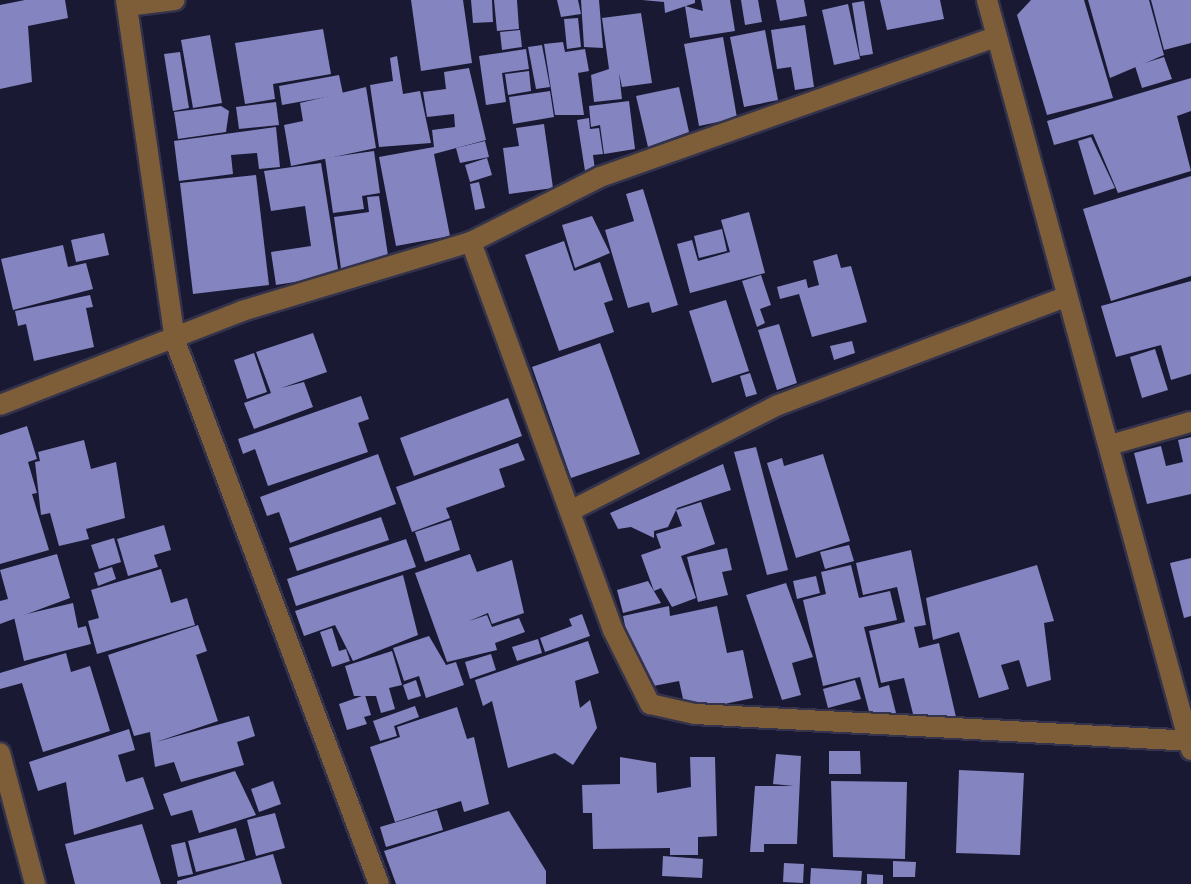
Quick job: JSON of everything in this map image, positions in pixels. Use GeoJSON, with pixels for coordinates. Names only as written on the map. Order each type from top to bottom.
{"type":"FeatureCollection","features":[{"type":"Feature","properties":{"kind":"street"},"geometry":{"type":"LineString","coordinates":[[175,0],[127,3],[175,341],[379,884]]}},
{"type":"Feature","properties":{"kind":"street"},"geometry":{"type":"LineString","coordinates":[[471,242],[632,676],[650,704],[662,709],[1190,746],[1110,445],[993,38],[987,0]]}},
{"type":"Feature","properties":{"kind":"street"},"geometry":{"type":"LineString","coordinates":[[0,405],[175,341],[242,311],[471,242],[600,177],[993,38]]}},
{"type":"Feature","properties":{"kind":"street"},"geometry":{"type":"LineString","coordinates":[[570,511],[778,405],[1066,297]]}},
{"type":"Feature","properties":{"kind":"street"},"geometry":{"type":"LineString","coordinates":[[1110,445],[1191,422]]}},
{"type":"Feature","properties":{"kind":"street"},"geometry":{"type":"LineString","coordinates":[[0,753],[35,884]]}},
{"type":"Feature","properties":{"kind":"building"},"geometry":{"type":"Polygon","coordinates":[[[25,0],[65,0],[68,18],[28,26],[32,82],[0,89],[0,5],[25,0]]]}},
{"type":"Feature","properties":{"kind":"building"},"geometry":{"type":"Polygon","coordinates":[[[411,0],[463,0],[472,63],[421,71],[411,0]]]}},
{"type":"Feature","properties":{"kind":"building"},"geometry":{"type":"Polygon","coordinates":[[[471,0],[492,0],[493,22],[473,23],[471,0]]]}},
{"type":"Feature","properties":{"kind":"building"},"geometry":{"type":"Polygon","coordinates":[[[494,0],[517,0],[519,29],[497,31],[494,0]]]}},
{"type":"Feature","properties":{"kind":"building"},"geometry":{"type":"Polygon","coordinates":[[[557,0],[578,0],[581,14],[561,17],[557,0]]]}},
{"type":"Feature","properties":{"kind":"building"},"geometry":{"type":"Polygon","coordinates":[[[581,0],[599,0],[603,48],[584,47],[581,0]]]}},
{"type":"Feature","properties":{"kind":"building"},"geometry":{"type":"Polygon","coordinates":[[[642,0],[695,0],[695,3],[665,13],[664,2],[642,0]]]}},
{"type":"Feature","properties":{"kind":"building"},"geometry":{"type":"Polygon","coordinates":[[[701,0],[730,0],[735,31],[690,38],[685,6],[703,11],[701,0]]]}},
{"type":"Feature","properties":{"kind":"building"},"geometry":{"type":"Polygon","coordinates":[[[741,0],[758,0],[762,22],[745,25],[741,0]]]}},
{"type":"Feature","properties":{"kind":"building"},"geometry":{"type":"Polygon","coordinates":[[[776,0],[804,0],[807,16],[780,21],[776,0]]]}},
{"type":"Feature","properties":{"kind":"building"},"geometry":{"type":"Polygon","coordinates":[[[880,0],[940,0],[944,19],[887,30],[880,0]]]}},
{"type":"Feature","properties":{"kind":"building"},"geometry":{"type":"Polygon","coordinates":[[[1031,0],[1084,0],[1113,98],[1047,115],[1017,15],[1031,0]]]}},
{"type":"Feature","properties":{"kind":"building"},"geometry":{"type":"Polygon","coordinates":[[[1088,0],[1149,0],[1164,55],[1110,78],[1088,0]]]}},
{"type":"Feature","properties":{"kind":"building"},"geometry":{"type":"Polygon","coordinates":[[[1151,0],[1191,0],[1191,43],[1164,50],[1151,0]]]}},
{"type":"Feature","properties":{"kind":"building"},"geometry":{"type":"Polygon","coordinates":[[[864,1],[873,54],[860,56],[852,3],[864,1]]]}},
{"type":"Feature","properties":{"kind":"building"},"geometry":{"type":"Polygon","coordinates":[[[848,4],[860,59],[834,65],[822,10],[848,4]]]}},
{"type":"Feature","properties":{"kind":"building"},"geometry":{"type":"Polygon","coordinates":[[[641,13],[652,83],[622,87],[619,73],[622,99],[594,102],[591,75],[609,69],[602,18],[641,13]]]}},
{"type":"Feature","properties":{"kind":"building"},"geometry":{"type":"Polygon","coordinates":[[[578,18],[581,47],[567,49],[564,19],[578,18]]]}},
{"type":"Feature","properties":{"kind":"building"},"geometry":{"type":"Polygon","coordinates":[[[805,25],[814,87],[795,90],[791,67],[777,69],[771,30],[805,25]]]}},
{"type":"Feature","properties":{"kind":"building"},"geometry":{"type":"Polygon","coordinates":[[[323,29],[331,74],[273,84],[275,99],[245,104],[235,43],[323,29]]]}},
{"type":"Feature","properties":{"kind":"building"},"geometry":{"type":"Polygon","coordinates":[[[520,30],[522,47],[502,50],[500,32],[520,30]]]}},
{"type":"Feature","properties":{"kind":"building"},"geometry":{"type":"Polygon","coordinates":[[[765,30],[778,100],[744,107],[730,37],[765,30]]]}},
{"type":"Feature","properties":{"kind":"building"},"geometry":{"type":"Polygon","coordinates":[[[210,35],[222,103],[193,108],[181,40],[210,35]]]}},
{"type":"Feature","properties":{"kind":"building"},"geometry":{"type":"Polygon","coordinates":[[[723,37],[737,118],[699,126],[684,44],[723,37]]]}},
{"type":"Feature","properties":{"kind":"building"},"geometry":{"type":"Polygon","coordinates":[[[563,42],[565,52],[585,49],[589,71],[578,73],[584,115],[555,115],[544,44],[563,42]]]}},
{"type":"Feature","properties":{"kind":"building"},"geometry":{"type":"Polygon","coordinates":[[[542,45],[550,87],[536,89],[528,47],[542,45]]]}},
{"type":"Feature","properties":{"kind":"building"},"geometry":{"type":"Polygon","coordinates":[[[526,49],[529,69],[502,73],[506,102],[486,105],[479,56],[526,49]]]}},
{"type":"Feature","properties":{"kind":"building"},"geometry":{"type":"Polygon","coordinates":[[[180,52],[189,108],[173,111],[164,54],[180,52]]]}},
{"type":"Feature","properties":{"kind":"building"},"geometry":{"type":"Polygon","coordinates":[[[397,56],[403,94],[420,91],[431,143],[379,147],[370,85],[393,81],[390,58],[397,56]]]}},
{"type":"Feature","properties":{"kind":"building"},"geometry":{"type":"Polygon","coordinates":[[[1164,57],[1172,79],[1142,88],[1135,66],[1164,57]]]}},
{"type":"Feature","properties":{"kind":"building"},"geometry":{"type":"Polygon","coordinates":[[[469,68],[486,140],[434,154],[450,236],[396,246],[379,157],[434,147],[432,130],[455,127],[454,114],[427,117],[423,92],[446,89],[444,72],[469,68]]]}},
{"type":"Feature","properties":{"kind":"building"},"geometry":{"type":"Polygon","coordinates":[[[529,71],[531,91],[508,95],[505,74],[529,71]]]}},
{"type":"Feature","properties":{"kind":"building"},"geometry":{"type":"Polygon","coordinates":[[[339,75],[343,94],[282,105],[279,86],[339,75]]]}},
{"type":"Feature","properties":{"kind":"building"},"geometry":{"type":"Polygon","coordinates":[[[1191,78],[1191,111],[1177,116],[1191,171],[1118,193],[1093,134],[1054,145],[1047,121],[1191,78]]]}},
{"type":"Feature","properties":{"kind":"building"},"geometry":{"type":"Polygon","coordinates":[[[366,87],[376,148],[291,166],[284,125],[303,121],[300,103],[366,87]]]}},
{"type":"Feature","properties":{"kind":"building"},"geometry":{"type":"Polygon","coordinates":[[[679,87],[689,132],[648,147],[636,96],[679,87]]]}},
{"type":"Feature","properties":{"kind":"building"},"geometry":{"type":"Polygon","coordinates":[[[550,91],[554,117],[513,124],[509,97],[550,91]]]}},
{"type":"Feature","properties":{"kind":"building"},"geometry":{"type":"Polygon","coordinates":[[[629,101],[635,149],[604,154],[600,125],[591,127],[589,106],[629,101]]]}},
{"type":"Feature","properties":{"kind":"building"},"geometry":{"type":"Polygon","coordinates":[[[276,102],[279,125],[239,129],[236,107],[276,102]]]}},
{"type":"Feature","properties":{"kind":"building"},"geometry":{"type":"Polygon","coordinates":[[[221,106],[229,111],[226,132],[178,139],[174,112],[221,106]]]}},
{"type":"Feature","properties":{"kind":"building"},"geometry":{"type":"Polygon","coordinates":[[[589,118],[590,129],[599,128],[603,154],[593,155],[595,170],[585,171],[577,120],[589,118]]]}},
{"type":"Feature","properties":{"kind":"building"},"geometry":{"type":"Polygon","coordinates":[[[544,124],[553,188],[509,194],[503,148],[519,146],[516,128],[544,124]]]}},
{"type":"Feature","properties":{"kind":"building"},"geometry":{"type":"Polygon","coordinates":[[[276,127],[280,167],[259,169],[257,153],[231,155],[233,174],[179,181],[174,141],[276,127]]]}},
{"type":"Feature","properties":{"kind":"building"},"geometry":{"type":"Polygon","coordinates":[[[1091,137],[1115,188],[1094,195],[1078,141],[1091,137]]]}},
{"type":"Feature","properties":{"kind":"building"},"geometry":{"type":"Polygon","coordinates":[[[485,141],[489,157],[460,163],[456,148],[485,141]]]}},
{"type":"Feature","properties":{"kind":"building"},"geometry":{"type":"Polygon","coordinates":[[[374,151],[380,193],[362,196],[364,209],[333,213],[325,158],[374,151]]]}},
{"type":"Feature","properties":{"kind":"building"},"geometry":{"type":"Polygon","coordinates":[[[487,158],[492,175],[470,182],[465,165],[487,158]]]}},
{"type":"Feature","properties":{"kind":"building"},"geometry":{"type":"Polygon","coordinates":[[[321,163],[339,275],[276,285],[271,252],[311,246],[305,206],[271,211],[264,171],[321,163]]]}},
{"type":"Feature","properties":{"kind":"building"},"geometry":{"type":"Polygon","coordinates":[[[256,175],[269,285],[193,294],[180,183],[256,175]]]}},
{"type":"Feature","properties":{"kind":"building"},"geometry":{"type":"Polygon","coordinates":[[[1191,176],[1191,276],[1111,301],[1083,209],[1191,176]]]}},
{"type":"Feature","properties":{"kind":"building"},"geometry":{"type":"Polygon","coordinates":[[[479,182],[485,208],[475,210],[470,184],[479,182]]]}},
{"type":"Feature","properties":{"kind":"building"},"geometry":{"type":"Polygon","coordinates":[[[643,189],[678,305],[652,313],[649,302],[628,308],[605,230],[634,221],[626,194],[643,189]]]}},
{"type":"Feature","properties":{"kind":"building"},"geometry":{"type":"Polygon","coordinates":[[[379,196],[389,262],[341,269],[334,217],[369,212],[367,197],[379,196]]]}},
{"type":"Feature","properties":{"kind":"building"},"geometry":{"type":"Polygon","coordinates":[[[749,212],[765,273],[690,293],[677,244],[692,240],[698,261],[730,252],[721,220],[749,212]]]}},
{"type":"Feature","properties":{"kind":"building"},"geometry":{"type":"Polygon","coordinates":[[[592,216],[610,253],[575,268],[562,225],[592,216]]]}},
{"type":"Feature","properties":{"kind":"building"},"geometry":{"type":"Polygon","coordinates":[[[722,229],[727,251],[699,258],[694,236],[722,229]]]}},
{"type":"Feature","properties":{"kind":"building"},"geometry":{"type":"Polygon","coordinates":[[[104,233],[109,255],[76,262],[71,240],[104,233]]]}},
{"type":"Feature","properties":{"kind":"building"},"geometry":{"type":"Polygon","coordinates":[[[564,241],[574,271],[600,262],[613,300],[604,303],[614,332],[559,351],[525,255],[564,241]]]}},
{"type":"Feature","properties":{"kind":"building"},"geometry":{"type":"Polygon","coordinates":[[[63,245],[68,267],[86,263],[93,289],[13,310],[1,259],[63,245]]]}},
{"type":"Feature","properties":{"kind":"building"},"geometry":{"type":"Polygon","coordinates":[[[837,254],[841,268],[851,266],[867,322],[812,337],[799,294],[780,299],[777,287],[806,279],[808,288],[819,285],[813,261],[837,254]]]}},
{"type":"Feature","properties":{"kind":"building"},"geometry":{"type":"Polygon","coordinates":[[[761,275],[771,305],[760,309],[765,323],[757,327],[742,281],[761,275]]]}},
{"type":"Feature","properties":{"kind":"building"},"geometry":{"type":"Polygon","coordinates":[[[1191,281],[1191,374],[1171,380],[1161,345],[1116,357],[1101,306],[1191,281]]]}},
{"type":"Feature","properties":{"kind":"building"},"geometry":{"type":"Polygon","coordinates":[[[90,295],[93,307],[86,308],[94,347],[34,361],[26,324],[18,326],[15,311],[90,295]]]}},
{"type":"Feature","properties":{"kind":"building"},"geometry":{"type":"Polygon","coordinates":[[[726,300],[749,371],[712,383],[689,311],[726,300]]]}},
{"type":"Feature","properties":{"kind":"building"},"geometry":{"type":"Polygon","coordinates":[[[779,324],[797,383],[777,390],[758,330],[779,324]]]}},
{"type":"Feature","properties":{"kind":"building"},"geometry":{"type":"Polygon","coordinates":[[[313,333],[327,372],[281,388],[304,382],[313,407],[254,429],[244,403],[271,393],[256,352],[313,333]]]}},
{"type":"Feature","properties":{"kind":"building"},"geometry":{"type":"Polygon","coordinates":[[[852,341],[855,353],[834,360],[830,346],[852,341]]]}},
{"type":"Feature","properties":{"kind":"building"},"geometry":{"type":"Polygon","coordinates":[[[600,343],[640,454],[571,478],[532,367],[600,343]]]}},
{"type":"Feature","properties":{"kind":"building"},"geometry":{"type":"Polygon","coordinates":[[[1155,349],[1168,390],[1142,398],[1130,357],[1155,349]]]}},
{"type":"Feature","properties":{"kind":"building"},"geometry":{"type":"Polygon","coordinates":[[[254,353],[267,392],[247,399],[234,360],[254,353]]]}},
{"type":"Feature","properties":{"kind":"building"},"geometry":{"type":"Polygon","coordinates":[[[750,373],[757,394],[746,397],[740,376],[750,373]]]}},
{"type":"Feature","properties":{"kind":"building"},"geometry":{"type":"Polygon","coordinates":[[[361,396],[369,419],[358,423],[368,452],[268,486],[255,449],[243,454],[238,439],[361,396]]]}},
{"type":"Feature","properties":{"kind":"building"},"geometry":{"type":"Polygon","coordinates":[[[508,398],[522,436],[414,476],[400,438],[508,398]]]}},
{"type":"Feature","properties":{"kind":"building"},"geometry":{"type":"Polygon","coordinates":[[[27,426],[37,459],[28,462],[37,493],[32,494],[49,550],[0,564],[0,435],[27,426]]]}},
{"type":"Feature","properties":{"kind":"building"},"geometry":{"type":"Polygon","coordinates":[[[1191,437],[1191,494],[1147,504],[1134,453],[1161,446],[1166,466],[1183,462],[1178,440],[1191,437]]]}},
{"type":"Feature","properties":{"kind":"building"},"geometry":{"type":"Polygon","coordinates":[[[84,440],[91,469],[116,462],[125,518],[86,529],[89,539],[59,546],[50,513],[41,515],[35,462],[40,461],[38,452],[84,440]]]}},
{"type":"Feature","properties":{"kind":"building"},"geometry":{"type":"Polygon","coordinates":[[[518,443],[525,460],[499,469],[505,487],[446,508],[450,518],[412,532],[396,487],[518,443]]]}},
{"type":"Feature","properties":{"kind":"building"},"geometry":{"type":"Polygon","coordinates":[[[756,447],[788,570],[767,575],[734,452],[756,447]]]}},
{"type":"Feature","properties":{"kind":"building"},"geometry":{"type":"Polygon","coordinates":[[[378,454],[396,504],[290,543],[279,512],[267,516],[260,497],[378,454]]]}},
{"type":"Feature","properties":{"kind":"building"},"geometry":{"type":"Polygon","coordinates":[[[823,454],[850,541],[796,558],[767,463],[782,458],[784,466],[823,454]]]}},
{"type":"Feature","properties":{"kind":"building"},"geometry":{"type":"Polygon","coordinates":[[[723,464],[731,490],[677,508],[668,527],[654,531],[654,538],[631,527],[618,529],[610,513],[723,464]]]}},
{"type":"Feature","properties":{"kind":"building"},"geometry":{"type":"Polygon","coordinates":[[[701,502],[715,544],[681,556],[696,598],[672,607],[661,588],[654,591],[641,555],[661,548],[656,534],[682,526],[676,510],[701,502]]]}},
{"type":"Feature","properties":{"kind":"building"},"geometry":{"type":"Polygon","coordinates":[[[381,517],[389,540],[297,571],[289,548],[381,517]]]}},
{"type":"Feature","properties":{"kind":"building"},"geometry":{"type":"Polygon","coordinates":[[[451,520],[460,550],[425,562],[415,532],[451,520]]]}},
{"type":"Feature","properties":{"kind":"building"},"geometry":{"type":"Polygon","coordinates":[[[164,525],[171,550],[154,555],[158,567],[128,576],[117,539],[164,525]]]}},
{"type":"Feature","properties":{"kind":"building"},"geometry":{"type":"Polygon","coordinates":[[[114,538],[121,562],[99,569],[91,545],[114,538]]]}},
{"type":"Feature","properties":{"kind":"building"},"geometry":{"type":"Polygon","coordinates":[[[406,539],[416,567],[296,606],[287,579],[406,539]]]}},
{"type":"Feature","properties":{"kind":"building"},"geometry":{"type":"Polygon","coordinates":[[[849,545],[854,561],[825,569],[820,552],[849,545]]]}},
{"type":"Feature","properties":{"kind":"building"},"geometry":{"type":"Polygon","coordinates":[[[727,548],[732,570],[722,572],[728,595],[698,602],[687,557],[727,548]]]}},
{"type":"Feature","properties":{"kind":"building"},"geometry":{"type":"Polygon","coordinates":[[[911,550],[926,625],[914,627],[919,648],[939,643],[956,717],[916,726],[904,678],[881,683],[869,631],[905,622],[897,587],[863,595],[856,563],[911,550]]]}},
{"type":"Feature","properties":{"kind":"building"},"geometry":{"type":"Polygon","coordinates":[[[57,554],[70,598],[0,624],[0,601],[8,599],[0,570],[57,554]]]}},
{"type":"Feature","properties":{"kind":"building"},"geometry":{"type":"Polygon","coordinates":[[[470,554],[477,572],[512,560],[524,613],[492,624],[488,613],[469,621],[487,615],[492,627],[519,618],[525,632],[495,643],[497,650],[447,662],[415,573],[470,554]]]}},
{"type":"Feature","properties":{"kind":"building"},"geometry":{"type":"Polygon","coordinates":[[[1191,558],[1191,616],[1184,618],[1170,563],[1191,558]]]}},
{"type":"Feature","properties":{"kind":"building"},"geometry":{"type":"Polygon","coordinates":[[[851,565],[859,598],[890,591],[897,620],[864,627],[879,688],[889,685],[896,713],[871,719],[860,677],[823,686],[803,600],[826,594],[821,572],[851,565]]]}},
{"type":"Feature","properties":{"kind":"building"},"geometry":{"type":"Polygon","coordinates":[[[1037,565],[1054,621],[1044,623],[1051,680],[1027,687],[1019,660],[1001,665],[1009,689],[979,698],[959,632],[933,640],[926,598],[1037,565]]]}},
{"type":"Feature","properties":{"kind":"building"},"geometry":{"type":"Polygon","coordinates":[[[112,567],[116,579],[98,586],[94,573],[112,567]]]}},
{"type":"Feature","properties":{"kind":"building"},"geometry":{"type":"Polygon","coordinates":[[[161,569],[171,603],[187,598],[195,625],[97,654],[88,621],[99,618],[91,590],[161,569]]]}},
{"type":"Feature","properties":{"kind":"building"},"geometry":{"type":"Polygon","coordinates":[[[403,575],[418,635],[353,661],[335,625],[304,636],[295,611],[403,575]]]}},
{"type":"Feature","properties":{"kind":"building"},"geometry":{"type":"Polygon","coordinates":[[[816,576],[820,593],[797,599],[793,581],[816,576]]]}},
{"type":"Feature","properties":{"kind":"building"},"geometry":{"type":"Polygon","coordinates":[[[648,581],[661,603],[623,613],[617,590],[648,581]]]}},
{"type":"Feature","properties":{"kind":"building"},"geometry":{"type":"Polygon","coordinates":[[[786,583],[813,657],[792,663],[801,695],[782,700],[746,595],[786,583]]]}},
{"type":"Feature","properties":{"kind":"building"},"geometry":{"type":"Polygon","coordinates":[[[73,603],[78,628],[86,626],[91,644],[24,661],[14,617],[73,603]]]}},
{"type":"Feature","properties":{"kind":"building"},"geometry":{"type":"Polygon","coordinates":[[[669,606],[670,616],[717,606],[727,653],[743,650],[753,698],[686,712],[679,681],[638,689],[623,616],[669,606]]]}},
{"type":"Feature","properties":{"kind":"building"},"geometry":{"type":"Polygon","coordinates":[[[582,614],[590,636],[545,652],[540,638],[572,626],[569,619],[582,614]]]}},
{"type":"Feature","properties":{"kind":"building"},"geometry":{"type":"Polygon","coordinates":[[[198,625],[207,651],[196,655],[218,721],[156,742],[249,716],[255,736],[237,742],[244,765],[181,782],[174,762],[155,767],[150,732],[134,736],[108,655],[198,625]]]}},
{"type":"Feature","properties":{"kind":"building"},"geometry":{"type":"Polygon","coordinates":[[[332,628],[339,651],[346,649],[350,661],[332,667],[320,632],[332,628]]]}},
{"type":"Feature","properties":{"kind":"building"},"geometry":{"type":"Polygon","coordinates":[[[429,636],[446,665],[456,662],[464,685],[426,698],[419,676],[404,681],[393,648],[429,636]]]}},
{"type":"Feature","properties":{"kind":"building"},"geometry":{"type":"Polygon","coordinates":[[[538,639],[542,653],[517,661],[512,647],[538,639]]]}},
{"type":"Feature","properties":{"kind":"building"},"geometry":{"type":"Polygon","coordinates":[[[588,641],[599,673],[575,681],[580,708],[590,700],[597,728],[573,765],[555,753],[508,768],[492,701],[483,706],[475,680],[588,641]]]}},
{"type":"Feature","properties":{"kind":"building"},"geometry":{"type":"Polygon","coordinates":[[[392,651],[402,685],[389,688],[395,709],[381,713],[376,696],[354,696],[345,666],[392,651]]]}},
{"type":"Feature","properties":{"kind":"building"},"geometry":{"type":"Polygon","coordinates":[[[66,653],[71,672],[90,666],[110,731],[43,752],[22,683],[0,689],[0,673],[66,653]]]}},
{"type":"Feature","properties":{"kind":"building"},"geometry":{"type":"Polygon","coordinates":[[[491,654],[496,670],[470,679],[465,662],[491,654]]]}},
{"type":"Feature","properties":{"kind":"building"},"geometry":{"type":"Polygon","coordinates":[[[416,680],[421,696],[408,700],[403,685],[416,680]]]}},
{"type":"Feature","properties":{"kind":"building"},"geometry":{"type":"Polygon","coordinates":[[[855,680],[861,699],[828,708],[823,689],[855,680]]]}},
{"type":"Feature","properties":{"kind":"building"},"geometry":{"type":"Polygon","coordinates":[[[365,695],[371,715],[364,717],[367,724],[347,730],[339,704],[365,695]]]}},
{"type":"Feature","properties":{"kind":"building"},"geometry":{"type":"Polygon","coordinates":[[[415,706],[419,717],[394,726],[397,736],[380,741],[373,721],[415,706]]]}},
{"type":"Feature","properties":{"kind":"building"},"geometry":{"type":"Polygon","coordinates":[[[457,707],[467,739],[474,737],[489,804],[464,812],[461,801],[395,822],[370,747],[400,737],[397,727],[457,707]]]}},
{"type":"Feature","properties":{"kind":"building"},"geometry":{"type":"Polygon","coordinates":[[[129,729],[135,750],[118,755],[126,782],[143,777],[154,809],[74,835],[66,782],[38,791],[29,762],[129,729]]]}},
{"type":"Feature","properties":{"kind":"building"},"geometry":{"type":"Polygon","coordinates":[[[829,751],[860,751],[861,774],[829,774],[829,751]]]}},
{"type":"Feature","properties":{"kind":"building"},"geometry":{"type":"Polygon","coordinates":[[[776,754],[801,756],[797,844],[764,844],[764,852],[750,852],[755,786],[794,786],[773,784],[776,754]]]}},
{"type":"Feature","properties":{"kind":"building"},"geometry":{"type":"Polygon","coordinates":[[[620,757],[656,763],[657,793],[691,787],[690,757],[715,757],[717,836],[698,837],[698,855],[670,855],[670,848],[593,849],[592,813],[583,813],[582,785],[620,784],[620,757]]]}},
{"type":"Feature","properties":{"kind":"building"},"geometry":{"type":"Polygon","coordinates":[[[959,770],[1024,773],[1020,855],[956,853],[959,770]]]}},
{"type":"Feature","properties":{"kind":"building"},"geometry":{"type":"Polygon","coordinates":[[[235,771],[256,815],[199,833],[192,810],[171,816],[163,794],[235,771]]]}},
{"type":"Feature","properties":{"kind":"building"},"geometry":{"type":"Polygon","coordinates":[[[273,781],[281,804],[259,812],[251,789],[273,781]]]}},
{"type":"Feature","properties":{"kind":"building"},"geometry":{"type":"Polygon","coordinates":[[[831,781],[907,782],[905,859],[833,857],[831,781]]]}},
{"type":"Feature","properties":{"kind":"building"},"geometry":{"type":"Polygon","coordinates":[[[437,810],[443,830],[386,847],[380,827],[437,810]]]}},
{"type":"Feature","properties":{"kind":"building"},"geometry":{"type":"Polygon","coordinates":[[[509,811],[546,871],[546,884],[396,884],[384,851],[509,811]]]}},
{"type":"Feature","properties":{"kind":"building"},"geometry":{"type":"Polygon","coordinates":[[[275,813],[285,848],[256,856],[247,820],[275,813]]]}},
{"type":"Feature","properties":{"kind":"building"},"geometry":{"type":"Polygon","coordinates":[[[142,824],[161,884],[75,884],[65,844],[142,824]]]}},
{"type":"Feature","properties":{"kind":"building"},"geometry":{"type":"Polygon","coordinates":[[[236,828],[245,860],[196,872],[188,841],[236,828]]]}},
{"type":"Feature","properties":{"kind":"building"},"geometry":{"type":"Polygon","coordinates":[[[185,842],[193,874],[178,877],[171,845],[185,842]]]}},
{"type":"Feature","properties":{"kind":"building"},"geometry":{"type":"Polygon","coordinates":[[[273,854],[282,884],[177,884],[177,881],[273,854]]]}},
{"type":"Feature","properties":{"kind":"building"},"geometry":{"type":"Polygon","coordinates":[[[663,856],[703,859],[702,878],[662,876],[663,856]]]}},
{"type":"Feature","properties":{"kind":"building"},"geometry":{"type":"Polygon","coordinates":[[[893,861],[916,862],[915,877],[893,877],[893,861]]]}},
{"type":"Feature","properties":{"kind":"building"},"geometry":{"type":"Polygon","coordinates":[[[784,863],[804,864],[803,883],[783,882],[784,863]]]}},
{"type":"Feature","properties":{"kind":"building"},"geometry":{"type":"Polygon","coordinates":[[[811,868],[862,871],[861,884],[810,884],[811,868]]]}},
{"type":"Feature","properties":{"kind":"building"},"geometry":{"type":"Polygon","coordinates":[[[867,874],[883,875],[883,884],[867,884],[867,874]]]}}]}
